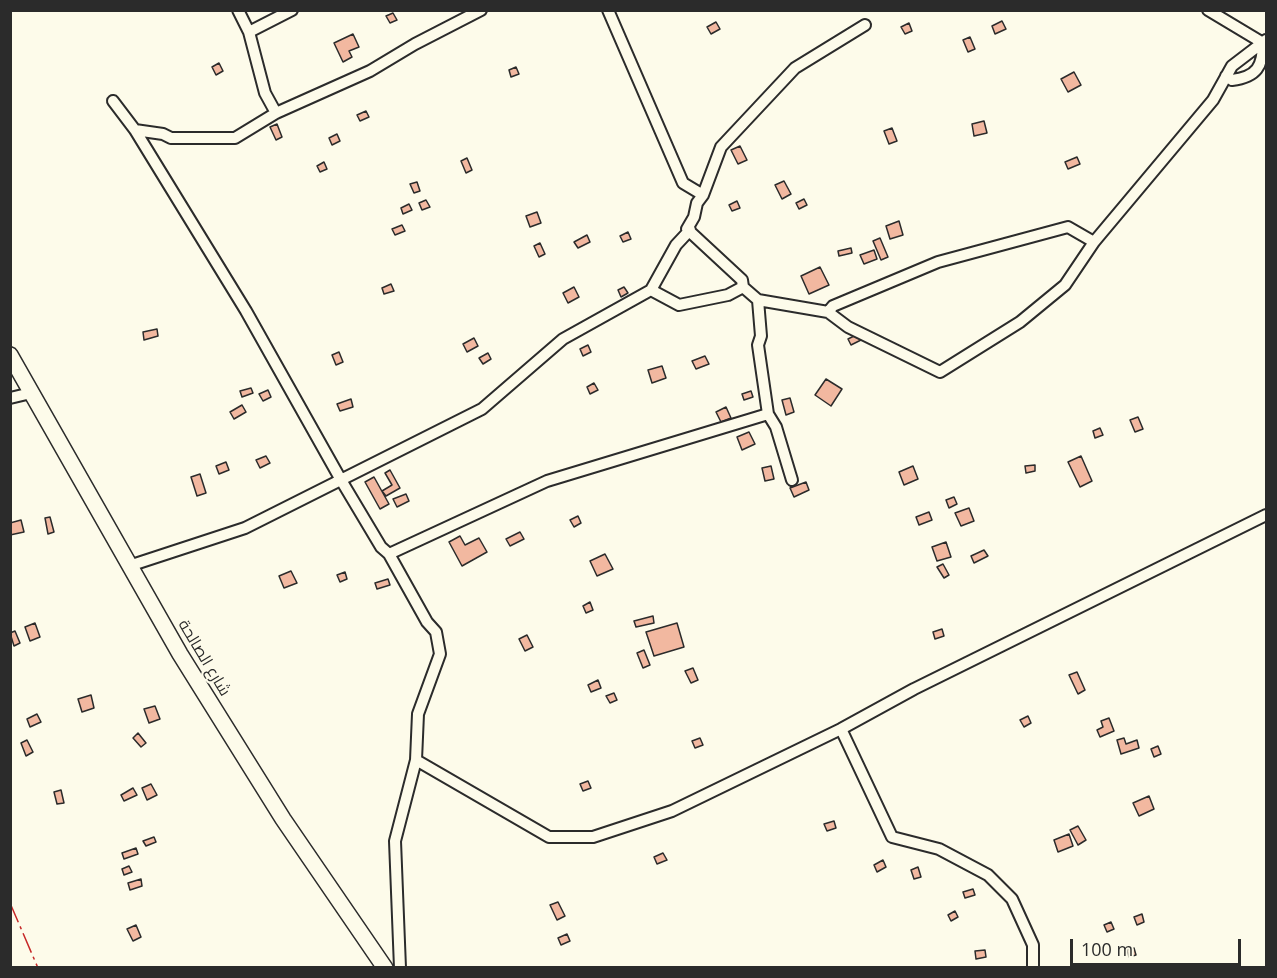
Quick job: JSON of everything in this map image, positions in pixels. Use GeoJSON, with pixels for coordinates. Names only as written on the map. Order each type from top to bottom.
{"type":"FeatureCollection","features":[{"type":"Feature","properties":{"kind":"main road","name":"شارع الصالحة"},"geometry":{"type":"LineString","coordinates":[[10,355],[180,654],[277,810],[385,968]]}},
{"type":"Feature","properties":{"kind":"street"},"geometry":{"type":"LineString","coordinates":[[238,10],[249,32],[265,93],[276,113]]}},
{"type":"Feature","properties":{"kind":"street"},"geometry":{"type":"LineString","coordinates":[[249,32],[292,10]]}},
{"type":"Feature","properties":{"kind":"street"},"geometry":{"type":"LineString","coordinates":[[135,130],[163,134],[171,138],[235,138],[276,113],[370,70],[481,10]]}},
{"type":"Feature","properties":{"kind":"street"},"geometry":{"type":"LineString","coordinates":[[608,10],[683,183],[703,195]]}},
{"type":"Feature","properties":{"kind":"street"},"geometry":{"type":"LineString","coordinates":[[1208,10],[1265,41]]}},
{"type":"Feature","properties":{"kind":"street"},"geometry":{"type":"LineString","coordinates":[[129,566],[245,528],[482,408],[563,339],[651,290],[676,245],[688,230],[697,202],[703,195],[721,147],[795,68],[865,25]]}},
{"type":"Feature","properties":{"kind":"street"},"geometry":{"type":"LineString","coordinates":[[688,230],[742,280],[743,287],[758,300],[828,312],[848,327],[940,372],[1020,322],[1065,285],[1094,242],[1213,100],[1232,66],[1265,41]]}},
{"type":"Feature","properties":{"kind":"street"},"geometry":{"type":"LineString","coordinates":[[1226,76],[1232,80],[1247,78],[1254,73],[1263,59],[1265,41]]}},
{"type":"Feature","properties":{"kind":"street"},"geometry":{"type":"LineString","coordinates":[[113,101],[135,130],[246,311],[341,480],[381,547],[389,554],[427,622],[436,632],[440,654],[418,714],[416,760],[395,841],[400,968]]}},
{"type":"Feature","properties":{"kind":"street"},"geometry":{"type":"LineString","coordinates":[[828,312],[833,306],[938,262],[1068,227],[1094,242]]}},
{"type":"Feature","properties":{"kind":"street"},"geometry":{"type":"LineString","coordinates":[[651,290],[679,305],[728,295],[743,287]]}},
{"type":"Feature","properties":{"kind":"street"},"geometry":{"type":"LineString","coordinates":[[758,300],[760,336],[758,345],[768,414],[776,427],[792,480]]}},
{"type":"Feature","properties":{"kind":"street"},"geometry":{"type":"LineString","coordinates":[[10,398],[31,393]]}},
{"type":"Feature","properties":{"kind":"street"},"geometry":{"type":"LineString","coordinates":[[389,554],[547,481],[768,414]]}},
{"type":"Feature","properties":{"kind":"street"},"geometry":{"type":"LineString","coordinates":[[416,760],[549,837],[593,837],[672,811],[842,729],[914,689],[1266,515]]}},
{"type":"Feature","properties":{"kind":"street"},"geometry":{"type":"LineString","coordinates":[[842,729],[892,837],[939,849],[988,875],[1012,899],[1033,945],[1033,968]]}},
{"type":"Feature","properties":{"kind":"building"},"geometry":{"type":"Polygon","coordinates":[[[393,13],[397,20],[390,23],[386,16],[393,13]]]}},
{"type":"Feature","properties":{"kind":"building"},"geometry":{"type":"Polygon","coordinates":[[[1002,21],[1006,29],[995,34],[992,26],[1002,21]]]}},
{"type":"Feature","properties":{"kind":"building"},"geometry":{"type":"Polygon","coordinates":[[[716,22],[720,29],[711,34],[707,27],[716,22]]]}},
{"type":"Feature","properties":{"kind":"building"},"geometry":{"type":"Polygon","coordinates":[[[909,23],[912,31],[905,34],[901,27],[909,23]]]}},
{"type":"Feature","properties":{"kind":"building"},"geometry":{"type":"Polygon","coordinates":[[[353,34],[359,47],[349,51],[352,57],[343,62],[334,43],[353,34]]]}},
{"type":"Feature","properties":{"kind":"building"},"geometry":{"type":"Polygon","coordinates":[[[970,37],[975,49],[968,52],[963,40],[970,37]]]}},
{"type":"Feature","properties":{"kind":"building"},"geometry":{"type":"Polygon","coordinates":[[[219,63],[223,71],[216,75],[212,67],[219,63]]]}},
{"type":"Feature","properties":{"kind":"building"},"geometry":{"type":"Polygon","coordinates":[[[516,67],[519,74],[511,77],[509,70],[516,67]]]}},
{"type":"Feature","properties":{"kind":"building"},"geometry":{"type":"Polygon","coordinates":[[[1074,72],[1081,85],[1068,92],[1061,79],[1074,72]]]}},
{"type":"Feature","properties":{"kind":"building"},"geometry":{"type":"Polygon","coordinates":[[[366,111],[369,117],[360,121],[357,115],[366,111]]]}},
{"type":"Feature","properties":{"kind":"building"},"geometry":{"type":"Polygon","coordinates":[[[984,121],[987,133],[974,136],[972,124],[984,121]]]}},
{"type":"Feature","properties":{"kind":"building"},"geometry":{"type":"Polygon","coordinates":[[[277,124],[282,137],[276,140],[270,127],[277,124]]]}},
{"type":"Feature","properties":{"kind":"building"},"geometry":{"type":"Polygon","coordinates":[[[892,128],[897,141],[889,144],[884,131],[892,128]]]}},
{"type":"Feature","properties":{"kind":"building"},"geometry":{"type":"Polygon","coordinates":[[[337,134],[340,141],[332,145],[329,138],[337,134]]]}},
{"type":"Feature","properties":{"kind":"building"},"geometry":{"type":"Polygon","coordinates":[[[740,146],[747,160],[738,164],[731,150],[740,146]]]}},
{"type":"Feature","properties":{"kind":"building"},"geometry":{"type":"Polygon","coordinates":[[[1077,157],[1080,164],[1068,169],[1065,162],[1077,157]]]}},
{"type":"Feature","properties":{"kind":"building"},"geometry":{"type":"Polygon","coordinates":[[[467,158],[472,170],[466,173],[461,161],[467,158]]]}},
{"type":"Feature","properties":{"kind":"building"},"geometry":{"type":"Polygon","coordinates":[[[324,162],[327,169],[320,172],[317,166],[324,162]]]}},
{"type":"Feature","properties":{"kind":"building"},"geometry":{"type":"Polygon","coordinates":[[[784,181],[791,194],[782,199],[775,185],[784,181]]]}},
{"type":"Feature","properties":{"kind":"building"},"geometry":{"type":"Polygon","coordinates":[[[417,182],[420,191],[414,193],[410,184],[417,182]]]}},
{"type":"Feature","properties":{"kind":"building"},"geometry":{"type":"Polygon","coordinates":[[[804,199],[807,205],[799,209],[796,203],[804,199]]]}},
{"type":"Feature","properties":{"kind":"building"},"geometry":{"type":"Polygon","coordinates":[[[426,200],[430,207],[422,210],[419,203],[426,200]]]}},
{"type":"Feature","properties":{"kind":"building"},"geometry":{"type":"Polygon","coordinates":[[[737,201],[740,208],[732,211],[729,205],[737,201]]]}},
{"type":"Feature","properties":{"kind":"building"},"geometry":{"type":"Polygon","coordinates":[[[409,204],[412,210],[403,214],[401,208],[409,204]]]}},
{"type":"Feature","properties":{"kind":"building"},"geometry":{"type":"Polygon","coordinates":[[[537,212],[541,223],[530,227],[526,216],[537,212]]]}},
{"type":"Feature","properties":{"kind":"building"},"geometry":{"type":"Polygon","coordinates":[[[899,221],[903,235],[890,239],[886,226],[899,221]]]}},
{"type":"Feature","properties":{"kind":"building"},"geometry":{"type":"Polygon","coordinates":[[[402,225],[405,231],[395,235],[392,229],[402,225]]]}},
{"type":"Feature","properties":{"kind":"building"},"geometry":{"type":"Polygon","coordinates":[[[628,232],[631,239],[623,242],[620,236],[628,232]]]}},
{"type":"Feature","properties":{"kind":"building"},"geometry":{"type":"Polygon","coordinates":[[[587,235],[590,242],[578,248],[574,242],[587,235]]]}},
{"type":"Feature","properties":{"kind":"building"},"geometry":{"type":"Polygon","coordinates":[[[880,238],[888,257],[881,260],[873,241],[880,238]]]}},
{"type":"Feature","properties":{"kind":"building"},"geometry":{"type":"Polygon","coordinates":[[[540,243],[545,254],[539,257],[534,246],[540,243]]]}},
{"type":"Feature","properties":{"kind":"building"},"geometry":{"type":"Polygon","coordinates":[[[851,248],[852,253],[839,256],[838,251],[851,248]]]}},
{"type":"Feature","properties":{"kind":"building"},"geometry":{"type":"Polygon","coordinates":[[[874,250],[877,259],[864,264],[860,255],[874,250]]]}},
{"type":"Feature","properties":{"kind":"building"},"geometry":{"type":"Polygon","coordinates":[[[820,267],[829,285],[809,294],[801,276],[820,267]]]}},
{"type":"Feature","properties":{"kind":"building"},"geometry":{"type":"Polygon","coordinates":[[[391,284],[394,291],[384,294],[382,288],[391,284]]]}},
{"type":"Feature","properties":{"kind":"building"},"geometry":{"type":"Polygon","coordinates":[[[574,287],[579,297],[568,303],[563,293],[574,287]]]}},
{"type":"Feature","properties":{"kind":"building"},"geometry":{"type":"Polygon","coordinates":[[[624,287],[628,293],[621,297],[618,290],[624,287]]]}},
{"type":"Feature","properties":{"kind":"building"},"geometry":{"type":"Polygon","coordinates":[[[157,329],[158,336],[144,340],[143,332],[157,329]]]}},
{"type":"Feature","properties":{"kind":"building"},"geometry":{"type":"Polygon","coordinates":[[[860,333],[863,339],[851,345],[848,339],[860,333]]]}},
{"type":"Feature","properties":{"kind":"building"},"geometry":{"type":"Polygon","coordinates":[[[474,338],[478,346],[467,352],[463,344],[474,338]]]}},
{"type":"Feature","properties":{"kind":"building"},"geometry":{"type":"Polygon","coordinates":[[[588,345],[591,352],[583,356],[580,349],[588,345]]]}},
{"type":"Feature","properties":{"kind":"building"},"geometry":{"type":"Polygon","coordinates":[[[339,352],[343,362],[336,365],[332,355],[339,352]]]}},
{"type":"Feature","properties":{"kind":"building"},"geometry":{"type":"Polygon","coordinates":[[[488,353],[491,359],[483,364],[479,358],[488,353]]]}},
{"type":"Feature","properties":{"kind":"building"},"geometry":{"type":"Polygon","coordinates":[[[705,356],[709,364],[696,369],[692,361],[705,356]]]}},
{"type":"Feature","properties":{"kind":"building"},"geometry":{"type":"Polygon","coordinates":[[[662,366],[666,378],[652,383],[648,370],[662,366]]]}},
{"type":"Feature","properties":{"kind":"building"},"geometry":{"type":"Polygon","coordinates":[[[826,379],[842,389],[831,406],[815,395],[826,379]]]}},
{"type":"Feature","properties":{"kind":"building"},"geometry":{"type":"Polygon","coordinates":[[[594,383],[598,390],[590,394],[587,387],[594,383]]]}},
{"type":"Feature","properties":{"kind":"building"},"geometry":{"type":"Polygon","coordinates":[[[251,388],[253,393],[242,397],[240,391],[251,388]]]}},
{"type":"Feature","properties":{"kind":"building"},"geometry":{"type":"Polygon","coordinates":[[[268,390],[271,397],[263,401],[259,394],[268,390]]]}},
{"type":"Feature","properties":{"kind":"building"},"geometry":{"type":"Polygon","coordinates":[[[751,391],[753,397],[744,400],[742,394],[751,391]]]}},
{"type":"Feature","properties":{"kind":"building"},"geometry":{"type":"Polygon","coordinates":[[[790,398],[794,412],[786,415],[782,400],[790,398]]]}},
{"type":"Feature","properties":{"kind":"building"},"geometry":{"type":"Polygon","coordinates":[[[351,399],[353,407],[340,411],[337,404],[351,399]]]}},
{"type":"Feature","properties":{"kind":"building"},"geometry":{"type":"Polygon","coordinates":[[[242,405],[246,412],[234,419],[230,412],[242,405]]]}},
{"type":"Feature","properties":{"kind":"building"},"geometry":{"type":"Polygon","coordinates":[[[726,407],[731,418],[721,422],[716,412],[726,407]]]}},
{"type":"Feature","properties":{"kind":"building"},"geometry":{"type":"Polygon","coordinates":[[[1138,417],[1143,429],[1135,432],[1130,420],[1138,417]]]}},
{"type":"Feature","properties":{"kind":"building"},"geometry":{"type":"Polygon","coordinates":[[[1100,428],[1103,435],[1095,438],[1093,431],[1100,428]]]}},
{"type":"Feature","properties":{"kind":"building"},"geometry":{"type":"Polygon","coordinates":[[[749,432],[755,444],[742,450],[737,437],[749,432]]]}},
{"type":"Feature","properties":{"kind":"building"},"geometry":{"type":"Polygon","coordinates":[[[266,456],[270,463],[260,468],[256,460],[266,456]]]}},
{"type":"Feature","properties":{"kind":"building"},"geometry":{"type":"Polygon","coordinates":[[[1081,456],[1092,481],[1080,487],[1068,462],[1081,456]]]}},
{"type":"Feature","properties":{"kind":"building"},"geometry":{"type":"Polygon","coordinates":[[[226,462],[229,470],[219,474],[216,466],[226,462]]]}},
{"type":"Feature","properties":{"kind":"building"},"geometry":{"type":"Polygon","coordinates":[[[1035,465],[1035,471],[1026,473],[1025,466],[1035,465]]]}},
{"type":"Feature","properties":{"kind":"building"},"geometry":{"type":"Polygon","coordinates":[[[771,466],[774,479],[765,481],[762,468],[771,466]]]}},
{"type":"Feature","properties":{"kind":"building"},"geometry":{"type":"Polygon","coordinates":[[[913,466],[918,479],[904,485],[899,472],[913,466]]]}},
{"type":"Feature","properties":{"kind":"building"},"geometry":{"type":"Polygon","coordinates":[[[390,470],[400,488],[386,496],[382,491],[392,485],[385,473],[390,470]]]}},
{"type":"Feature","properties":{"kind":"building"},"geometry":{"type":"Polygon","coordinates":[[[200,474],[206,493],[197,496],[191,477],[200,474]]]}},
{"type":"Feature","properties":{"kind":"building"},"geometry":{"type":"Polygon","coordinates":[[[374,477],[389,504],[380,509],[365,482],[374,477]]]}},
{"type":"Feature","properties":{"kind":"building"},"geometry":{"type":"Polygon","coordinates":[[[806,482],[809,490],[794,497],[790,488],[806,482]]]}},
{"type":"Feature","properties":{"kind":"building"},"geometry":{"type":"Polygon","coordinates":[[[406,494],[409,501],[397,507],[393,499],[406,494]]]}},
{"type":"Feature","properties":{"kind":"building"},"geometry":{"type":"Polygon","coordinates":[[[954,497],[957,504],[949,508],[946,500],[954,497]]]}},
{"type":"Feature","properties":{"kind":"building"},"geometry":{"type":"Polygon","coordinates":[[[969,508],[974,521],[961,526],[955,513],[969,508]]]}},
{"type":"Feature","properties":{"kind":"building"},"geometry":{"type":"Polygon","coordinates":[[[929,512],[932,520],[919,525],[916,517],[929,512]]]}},
{"type":"Feature","properties":{"kind":"building"},"geometry":{"type":"Polygon","coordinates":[[[578,516],[581,523],[574,527],[570,520],[578,516]]]}},
{"type":"Feature","properties":{"kind":"building"},"geometry":{"type":"Polygon","coordinates":[[[50,517],[54,532],[48,534],[45,518],[50,517]]]}},
{"type":"Feature","properties":{"kind":"building"},"geometry":{"type":"Polygon","coordinates":[[[21,520],[24,532],[10,535],[10,523],[21,520]]]}},
{"type":"Feature","properties":{"kind":"building"},"geometry":{"type":"Polygon","coordinates":[[[520,532],[524,539],[510,546],[506,539],[520,532]]]}},
{"type":"Feature","properties":{"kind":"building"},"geometry":{"type":"Polygon","coordinates":[[[460,536],[465,545],[479,538],[487,552],[462,566],[449,542],[460,536]]]}},
{"type":"Feature","properties":{"kind":"building"},"geometry":{"type":"Polygon","coordinates":[[[946,542],[951,557],[937,561],[932,547],[946,542]]]}},
{"type":"Feature","properties":{"kind":"building"},"geometry":{"type":"Polygon","coordinates":[[[984,550],[988,556],[974,563],[971,556],[984,550]]]}},
{"type":"Feature","properties":{"kind":"building"},"geometry":{"type":"Polygon","coordinates":[[[605,554],[613,569],[597,576],[590,561],[605,554]]]}},
{"type":"Feature","properties":{"kind":"building"},"geometry":{"type":"Polygon","coordinates":[[[943,564],[949,575],[944,578],[937,567],[943,564]]]}},
{"type":"Feature","properties":{"kind":"building"},"geometry":{"type":"Polygon","coordinates":[[[291,571],[297,583],[284,588],[279,576],[291,571]]]}},
{"type":"Feature","properties":{"kind":"building"},"geometry":{"type":"Polygon","coordinates":[[[345,572],[347,579],[340,582],[337,575],[345,572]]]}},
{"type":"Feature","properties":{"kind":"building"},"geometry":{"type":"Polygon","coordinates":[[[388,579],[390,585],[377,589],[375,583],[388,579]]]}},
{"type":"Feature","properties":{"kind":"building"},"geometry":{"type":"Polygon","coordinates":[[[590,602],[593,610],[586,613],[583,606],[590,602]]]}},
{"type":"Feature","properties":{"kind":"building"},"geometry":{"type":"Polygon","coordinates":[[[653,616],[654,623],[636,627],[634,621],[653,616]]]}},
{"type":"Feature","properties":{"kind":"building"},"geometry":{"type":"Polygon","coordinates":[[[35,623],[40,637],[30,641],[25,627],[35,623]]]}},
{"type":"Feature","properties":{"kind":"building"},"geometry":{"type":"Polygon","coordinates":[[[677,623],[684,647],[654,656],[646,632],[677,623]]]}},
{"type":"Feature","properties":{"kind":"building"},"geometry":{"type":"Polygon","coordinates":[[[942,629],[944,636],[935,639],[933,632],[942,629]]]}},
{"type":"Feature","properties":{"kind":"building"},"geometry":{"type":"Polygon","coordinates":[[[15,631],[20,643],[14,646],[10,633],[15,631]]]}},
{"type":"Feature","properties":{"kind":"building"},"geometry":{"type":"Polygon","coordinates":[[[527,635],[533,647],[525,651],[519,639],[527,635]]]}},
{"type":"Feature","properties":{"kind":"building"},"geometry":{"type":"Polygon","coordinates":[[[644,650],[650,665],[643,668],[637,653],[644,650]]]}},
{"type":"Feature","properties":{"kind":"building"},"geometry":{"type":"Polygon","coordinates":[[[693,668],[698,680],[691,683],[685,671],[693,668]]]}},
{"type":"Feature","properties":{"kind":"building"},"geometry":{"type":"Polygon","coordinates":[[[1077,672],[1085,690],[1078,694],[1069,675],[1077,672]]]}},
{"type":"Feature","properties":{"kind":"building"},"geometry":{"type":"Polygon","coordinates":[[[598,680],[601,688],[591,692],[588,685],[598,680]]]}},
{"type":"Feature","properties":{"kind":"building"},"geometry":{"type":"Polygon","coordinates":[[[614,693],[617,700],[610,703],[606,696],[614,693]]]}},
{"type":"Feature","properties":{"kind":"building"},"geometry":{"type":"Polygon","coordinates":[[[91,695],[94,708],[82,712],[78,699],[91,695]]]}},
{"type":"Feature","properties":{"kind":"building"},"geometry":{"type":"Polygon","coordinates":[[[155,706],[160,719],[149,723],[144,709],[155,706]]]}},
{"type":"Feature","properties":{"kind":"building"},"geometry":{"type":"Polygon","coordinates":[[[37,714],[41,722],[30,727],[27,719],[37,714]]]}},
{"type":"Feature","properties":{"kind":"building"},"geometry":{"type":"Polygon","coordinates":[[[1028,716],[1031,723],[1024,727],[1020,720],[1028,716]]]}},
{"type":"Feature","properties":{"kind":"building"},"geometry":{"type":"Polygon","coordinates":[[[1109,718],[1114,731],[1100,737],[1097,730],[1103,727],[1101,721],[1109,718]]]}},
{"type":"Feature","properties":{"kind":"building"},"geometry":{"type":"Polygon","coordinates":[[[138,733],[146,743],[141,747],[133,738],[138,733]]]}},
{"type":"Feature","properties":{"kind":"building"},"geometry":{"type":"Polygon","coordinates":[[[700,738],[703,745],[695,748],[692,741],[700,738]]]}},
{"type":"Feature","properties":{"kind":"building"},"geometry":{"type":"Polygon","coordinates":[[[1124,738],[1126,744],[1137,740],[1139,748],[1121,754],[1117,740],[1124,738]]]}},
{"type":"Feature","properties":{"kind":"building"},"geometry":{"type":"Polygon","coordinates":[[[27,740],[33,752],[26,756],[21,743],[27,740]]]}},
{"type":"Feature","properties":{"kind":"building"},"geometry":{"type":"Polygon","coordinates":[[[1158,746],[1161,754],[1154,757],[1151,749],[1158,746]]]}},
{"type":"Feature","properties":{"kind":"building"},"geometry":{"type":"Polygon","coordinates":[[[588,781],[591,788],[583,791],[580,784],[588,781]]]}},
{"type":"Feature","properties":{"kind":"building"},"geometry":{"type":"Polygon","coordinates":[[[151,784],[157,795],[147,800],[142,788],[151,784]]]}},
{"type":"Feature","properties":{"kind":"building"},"geometry":{"type":"Polygon","coordinates":[[[133,788],[137,795],[124,801],[121,795],[133,788]]]}},
{"type":"Feature","properties":{"kind":"building"},"geometry":{"type":"Polygon","coordinates":[[[61,790],[64,803],[57,804],[54,792],[61,790]]]}},
{"type":"Feature","properties":{"kind":"building"},"geometry":{"type":"Polygon","coordinates":[[[1149,796],[1154,809],[1139,816],[1133,803],[1149,796]]]}},
{"type":"Feature","properties":{"kind":"building"},"geometry":{"type":"Polygon","coordinates":[[[834,821],[836,828],[827,831],[824,824],[834,821]]]}},
{"type":"Feature","properties":{"kind":"building"},"geometry":{"type":"Polygon","coordinates":[[[1078,826],[1086,840],[1078,845],[1070,830],[1078,826]]]}},
{"type":"Feature","properties":{"kind":"building"},"geometry":{"type":"Polygon","coordinates":[[[1069,834],[1073,846],[1058,852],[1054,840],[1069,834]]]}},
{"type":"Feature","properties":{"kind":"building"},"geometry":{"type":"Polygon","coordinates":[[[154,837],[156,842],[146,846],[143,841],[154,837]]]}},
{"type":"Feature","properties":{"kind":"building"},"geometry":{"type":"Polygon","coordinates":[[[136,848],[138,854],[124,859],[122,853],[136,848]]]}},
{"type":"Feature","properties":{"kind":"building"},"geometry":{"type":"Polygon","coordinates":[[[663,853],[667,860],[657,864],[654,857],[663,853]]]}},
{"type":"Feature","properties":{"kind":"building"},"geometry":{"type":"Polygon","coordinates":[[[883,860],[886,867],[877,872],[874,865],[883,860]]]}},
{"type":"Feature","properties":{"kind":"building"},"geometry":{"type":"Polygon","coordinates":[[[129,866],[132,872],[124,875],[122,869],[129,866]]]}},
{"type":"Feature","properties":{"kind":"building"},"geometry":{"type":"Polygon","coordinates":[[[918,867],[921,877],[914,879],[911,870],[918,867]]]}},
{"type":"Feature","properties":{"kind":"building"},"geometry":{"type":"Polygon","coordinates":[[[141,879],[142,886],[130,890],[128,883],[141,879]]]}},
{"type":"Feature","properties":{"kind":"building"},"geometry":{"type":"Polygon","coordinates":[[[973,889],[975,895],[965,898],[963,892],[973,889]]]}},
{"type":"Feature","properties":{"kind":"building"},"geometry":{"type":"Polygon","coordinates":[[[558,902],[565,916],[557,920],[550,905],[558,902]]]}},
{"type":"Feature","properties":{"kind":"building"},"geometry":{"type":"Polygon","coordinates":[[[955,911],[958,917],[951,921],[948,915],[955,911]]]}},
{"type":"Feature","properties":{"kind":"building"},"geometry":{"type":"Polygon","coordinates":[[[1142,914],[1144,922],[1137,925],[1134,917],[1142,914]]]}},
{"type":"Feature","properties":{"kind":"building"},"geometry":{"type":"Polygon","coordinates":[[[1111,922],[1114,929],[1107,932],[1104,925],[1111,922]]]}},
{"type":"Feature","properties":{"kind":"building"},"geometry":{"type":"Polygon","coordinates":[[[136,925],[141,937],[133,941],[127,929],[136,925]]]}},
{"type":"Feature","properties":{"kind":"building"},"geometry":{"type":"Polygon","coordinates":[[[567,934],[570,941],[561,945],[558,938],[567,934]]]}},
{"type":"Feature","properties":{"kind":"building"},"geometry":{"type":"Polygon","coordinates":[[[1134,948],[1136,955],[1129,957],[1127,950],[1134,948]]]}},
{"type":"Feature","properties":{"kind":"building"},"geometry":{"type":"Polygon","coordinates":[[[985,950],[986,957],[976,959],[975,951],[985,950]]]}},
{"type":"Feature","properties":{"kind":"power"},"geometry":{"type":"LineString","coordinates":[[10,903],[38,968]]}}]}
